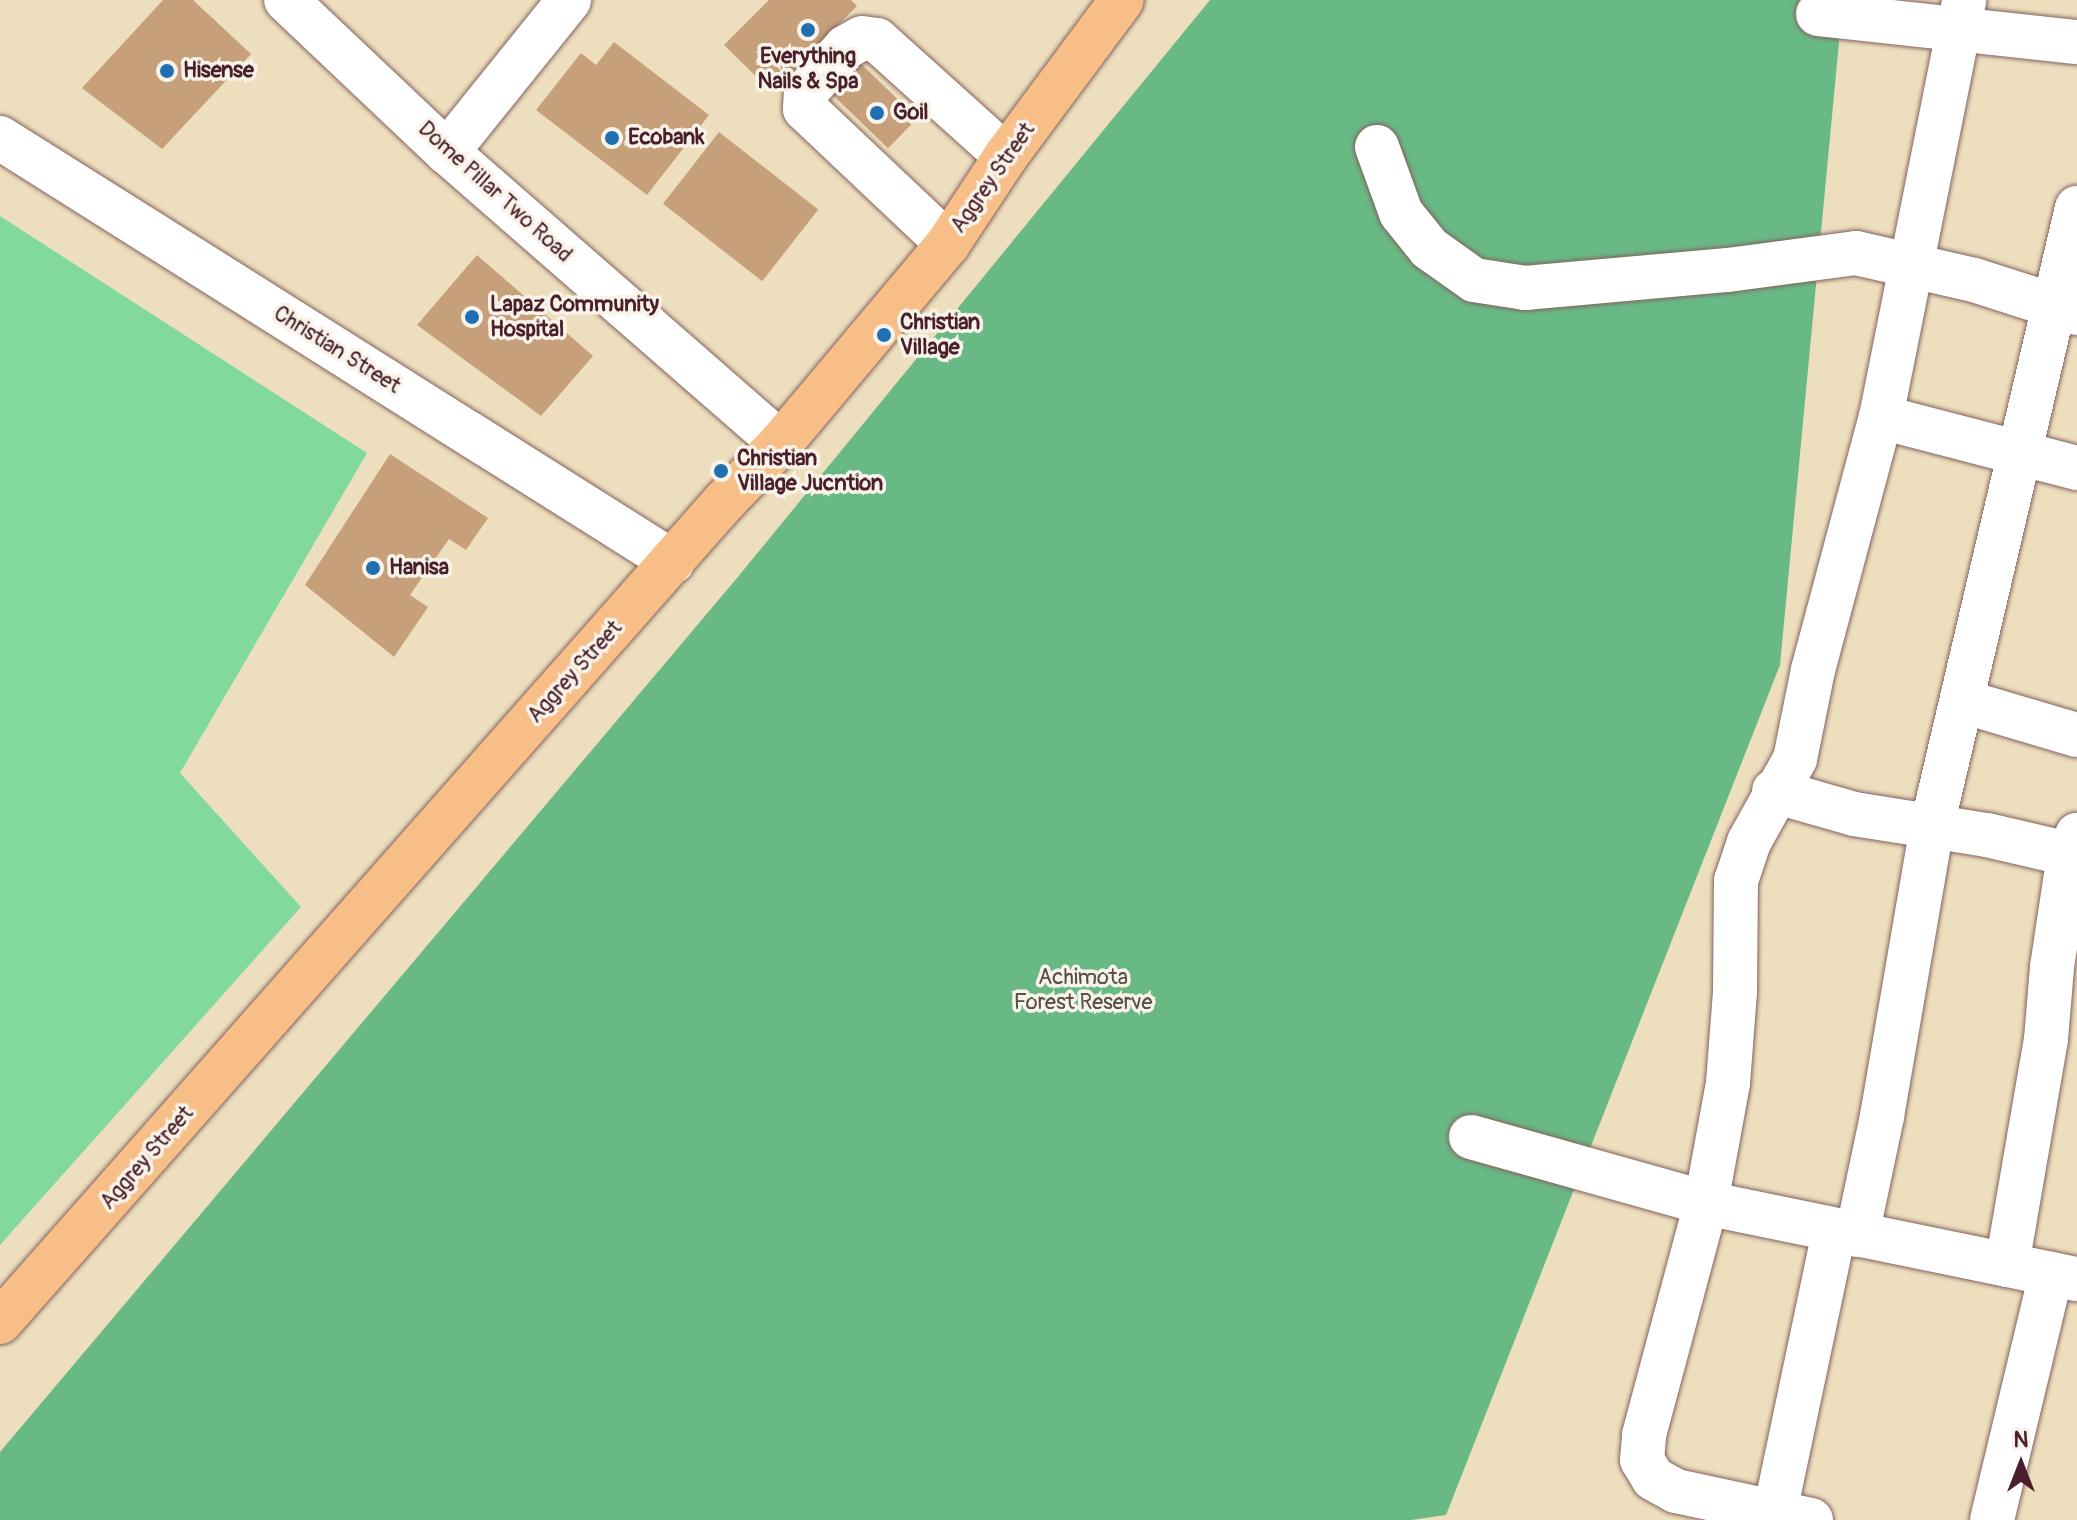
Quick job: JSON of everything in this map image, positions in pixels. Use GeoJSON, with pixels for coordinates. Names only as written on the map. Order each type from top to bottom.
{"type":"FeatureCollection","features":[{"type":"Feature","properties":{"kind":"main road","name":"Aggrey Street"},"geometry":{"type":"LineString","coordinates":[[0,1322],[781,443],[948,244],[1006,156],[1119,1]]}},
{"type":"Feature","properties":{"kind":"street","name":"Dome Pillar Two Road"},"geometry":{"type":"LineString","coordinates":[[286,0],[447,152],[781,443]]}},
{"type":"Feature","properties":{"kind":"street"},"geometry":{"type":"LineString","coordinates":[[447,152],[569,0]]}},
{"type":"Feature","properties":{"kind":"street"},"geometry":{"type":"LineString","coordinates":[[1818,14],[1961,14],[2077,42]]}},
{"type":"Feature","properties":{"kind":"street"},"geometry":{"type":"LineString","coordinates":[[1961,14],[1881,417],[1816,656],[1795,759],[1774,791],[1749,842],[1736,881],[1731,1045],[1706,1203],[1644,1435],[1642,1460],[1653,1478],[1676,1491],[1793,1516],[1846,1233],[1882,1116],[1932,826],[2021,455],[2067,309],[2077,208]]}},
{"type":"Feature","properties":{"kind":"street"},"geometry":{"type":"LineString","coordinates":[[948,244],[805,109],[806,92],[846,47],[862,38],[877,40],[1006,156]]}},
{"type":"Feature","properties":{"kind":"street","name":"Christian Street"},"geometry":{"type":"LineString","coordinates":[[0,138],[673,562]]}},
{"type":"Feature","properties":{"kind":"street"},"geometry":{"type":"LineString","coordinates":[[1377,147],[1401,213],[1429,248],[1474,280],[1525,288],[1728,270],[1856,253],[1974,280],[2067,309]]}},
{"type":"Feature","properties":{"kind":"street"},"geometry":{"type":"LineString","coordinates":[[1881,417],[2077,468]]}},
{"type":"Feature","properties":{"kind":"street"},"geometry":{"type":"LineString","coordinates":[[1962,701],[2077,735]]}},
{"type":"Feature","properties":{"kind":"street"},"geometry":{"type":"LineString","coordinates":[[1774,791],[1854,814],[2074,848],[2052,967],[2046,1039],[2007,1265]]}},
{"type":"Feature","properties":{"kind":"street"},"geometry":{"type":"LineString","coordinates":[[1471,1137],[1706,1203],[2064,1277],[1992,1520]]}},
{"type":"Feature","properties":{"kind":"green space","name":"Achimota Forest Reserve"},"geometry":{"type":"Polygon","coordinates":[[[1210,0],[1843,0],[1780,665],[1446,1515],[1411,1520],[0,1520],[0,1452],[737,578],[1210,0]]]}},
{"type":"Feature","properties":{"kind":"green space"},"geometry":{"type":"Polygon","coordinates":[[[0,216],[367,453],[180,773],[301,907],[0,1245],[0,216]]]}},
{"type":"Feature","properties":{"kind":"building","name":"Hisense"},"geometry":{"type":"Polygon","coordinates":[[[163,0],[193,0],[251,54],[162,149],[82,88],[163,0]]]}},
{"type":"Feature","properties":{"kind":"building"},"geometry":{"type":"Polygon","coordinates":[[[769,0],[851,0],[857,6],[772,92],[724,45],[769,0]]]}},
{"type":"Feature","properties":{"kind":"building"},"geometry":{"type":"Polygon","coordinates":[[[614,42],[709,115],[647,195],[536,110],[581,53],[596,65],[614,42]]]}},
{"type":"Feature","properties":{"kind":"building"},"geometry":{"type":"Polygon","coordinates":[[[854,57],[917,118],[888,148],[825,87],[854,57]]]}},
{"type":"Feature","properties":{"kind":"building"},"geometry":{"type":"Polygon","coordinates":[[[719,132],[818,210],[762,281],[663,204],[719,132]]]}},
{"type":"Feature","properties":{"kind":"building","name":"Lapaz Community Hospital"},"geometry":{"type":"Polygon","coordinates":[[[477,255],[593,356],[541,416],[417,325],[477,255]]]}},
{"type":"Feature","properties":{"kind":"building","name":"Hanisa"},"geometry":{"type":"Polygon","coordinates":[[[390,454],[488,518],[466,550],[449,539],[410,595],[428,607],[394,657],[305,585],[390,454]]]}},
{"type":"Feature","properties":{"kind":"place","name":"Everything Nails & Spa"},"geometry":{"type":"Point","coordinates":[808,30]}},
{"type":"Feature","properties":{"kind":"place","name":"Hisense"},"geometry":{"type":"Point","coordinates":[167,71]}},
{"type":"Feature","properties":{"kind":"place","name":"Goil"},"geometry":{"type":"Point","coordinates":[877,113]}},
{"type":"Feature","properties":{"kind":"place","name":"Ecobank"},"geometry":{"type":"Point","coordinates":[612,138]}},
{"type":"Feature","properties":{"kind":"place","name":"Lapaz Community Hospital"},"geometry":{"type":"Point","coordinates":[472,317]}},
{"type":"Feature","properties":{"kind":"place","name":"Christian Village"},"geometry":{"type":"Point","coordinates":[884,335]}},
{"type":"Feature","properties":{"kind":"place","name":"Christian Village Jucntion"},"geometry":{"type":"Point","coordinates":[721,471]}},
{"type":"Feature","properties":{"kind":"place","name":"Hanisa"},"geometry":{"type":"Point","coordinates":[373,568]}}]}
